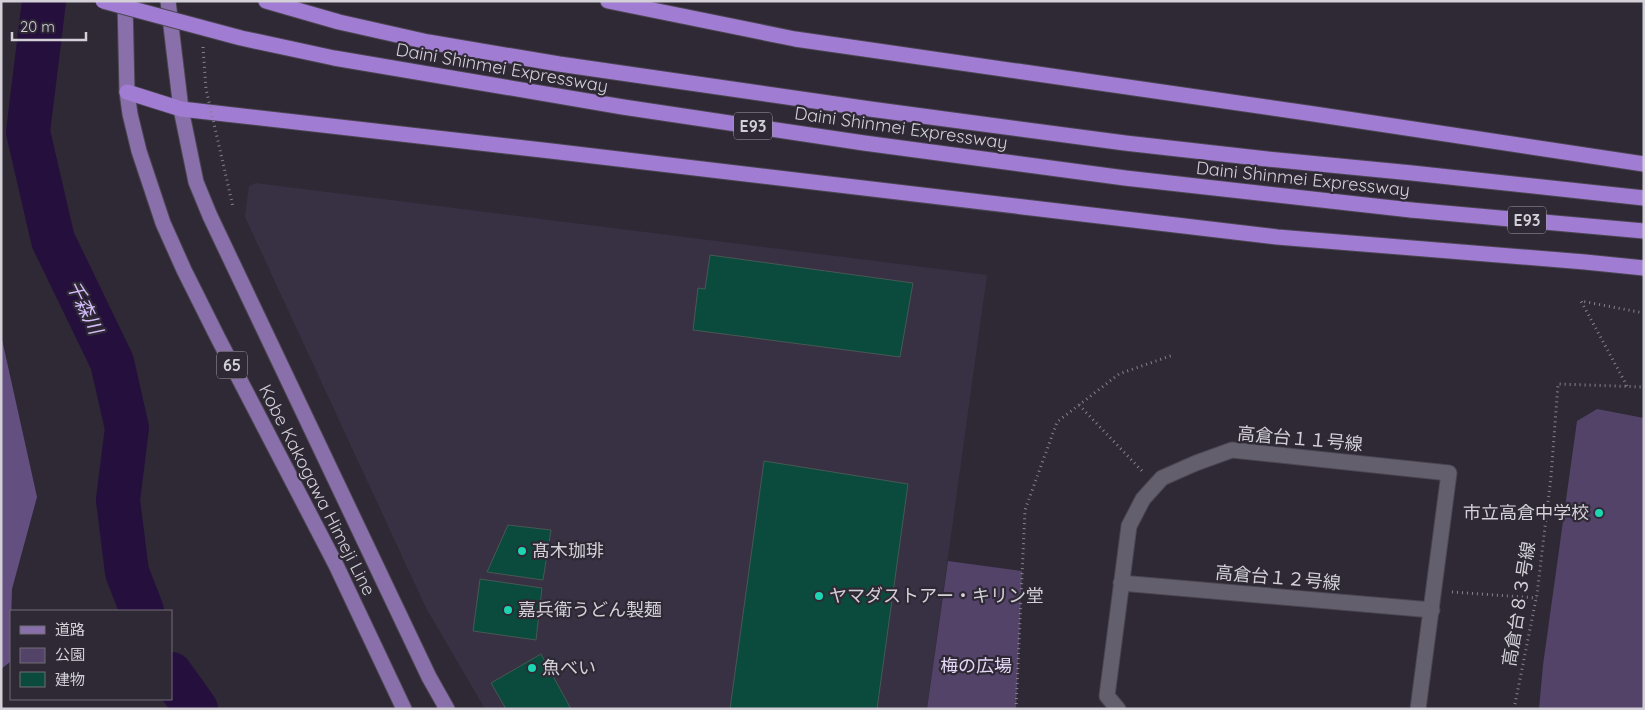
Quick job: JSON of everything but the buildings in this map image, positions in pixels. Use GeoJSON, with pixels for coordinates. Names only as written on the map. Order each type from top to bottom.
{"type":"FeatureCollection","features":[{"type":"Feature","properties":{"kind":"highway","name":"Daini Shinmei Expressway"},"geometry":{"type":"LineString","coordinates":[[103,1],[241,38],[334,58],[623,107],[874,144],[1116,176],[1411,210],[1644,231]]}},
{"type":"Feature","properties":{"kind":"highway","name":"Daini Shinmei Expressway"},"geometry":{"type":"LineString","coordinates":[[266,1],[339,22],[428,42],[559,64],[879,110],[1125,143],[1644,198]]}},
{"type":"Feature","properties":{"kind":"highway"},"geometry":{"type":"LineString","coordinates":[[608,1],[795,39],[1644,164]]}},
{"type":"Feature","properties":{"kind":"highway"},"geometry":{"type":"LineString","coordinates":[[127,92],[182,109],[571,153],[1276,237],[1644,268]]}},
{"type":"Feature","properties":{"kind":"main road","name":"Kobe Kakogawa Himeji Line"},"geometry":{"type":"LineString","coordinates":[[125,1],[127,92],[130,114],[139,151],[163,223],[184,270],[336,565],[404,709]]}},
{"type":"Feature","properties":{"kind":"main road","name":"Kobe Kakogawa Himeji Line"},"geometry":{"type":"LineString","coordinates":[[168,1],[182,109],[196,182],[210,216],[429,677],[447,709]]}},
{"type":"Feature","properties":{"kind":"street","name":"高倉台１１号線"},"geometry":{"type":"LineString","coordinates":[[1118,709],[1107,696],[1129,526],[1143,498],[1162,478],[1232,450],[1449,473],[1418,709]]}},
{"type":"Feature","properties":{"kind":"street","name":"高倉台１２号線"},"geometry":{"type":"LineString","coordinates":[[1122,583],[1432,610]]}},
{"type":"Feature","properties":{"kind":"path"},"geometry":{"type":"LineString","coordinates":[[203,40],[206,89],[234,208]]}},
{"type":"Feature","properties":{"kind":"path"},"geometry":{"type":"LineString","coordinates":[[1644,313],[1581,301],[1627,386],[1644,388]]}},
{"type":"Feature","properties":{"kind":"path"},"geometry":{"type":"LineString","coordinates":[[1016,709],[1025,510],[1057,422],[1119,374],[1173,355]]}},
{"type":"Feature","properties":{"kind":"path","name":"高倉台８３号線"},"geometry":{"type":"LineString","coordinates":[[1514,709],[1537,598],[1551,477],[1558,384],[1627,386]]}},
{"type":"Feature","properties":{"kind":"path"},"geometry":{"type":"LineString","coordinates":[[1079,405],[1156,485]]}},
{"type":"Feature","properties":{"kind":"path"},"geometry":{"type":"LineString","coordinates":[[1434,591],[1537,598]]}},
{"type":"Feature","properties":{"kind":"shaded area"},"geometry":{"type":"Polygon","coordinates":[[[256,183],[987,275],[927,709],[485,709],[426,608],[245,217],[249,186],[256,183]]]}},
{"type":"Feature","properties":{"kind":"shaded area"},"geometry":{"type":"Polygon","coordinates":[[[1,335],[37,497],[12,589],[10,662],[1,669],[1,335]]]}},
{"type":"Feature","properties":{"kind":"green space","name":"市立高倉中学校"},"geometry":{"type":"Polygon","coordinates":[[[1597,409],[1644,418],[1644,709],[1539,709],[1543,665],[1577,421],[1597,409]]]}},
{"type":"Feature","properties":{"kind":"green space","name":"梅の広場"},"geometry":{"type":"Polygon","coordinates":[[[948,561],[1022,571],[1016,709],[927,709],[948,561]]]}},
{"type":"Feature","properties":{"kind":"waterway","name":"千森川"},"geometry":{"type":"LineString","coordinates":[[44,1],[28,132],[53,240],[112,362],[127,428],[118,500],[127,572],[142,610]]}},
{"type":"Feature","properties":{"kind":"waterway","name":"千森川"},"geometry":{"type":"LineString","coordinates":[[172,675],[196,709]]}},
{"type":"Feature","properties":{"kind":"place","name":"市立高倉中学校"},"geometry":{"type":"Point","coordinates":[1599,513]}},
{"type":"Feature","properties":{"kind":"place","name":"髙木珈琲"},"geometry":{"type":"Point","coordinates":[522,551]}},
{"type":"Feature","properties":{"kind":"place","name":"ヤマダストアー・キリン堂"},"geometry":{"type":"Point","coordinates":[819,596]}},
{"type":"Feature","properties":{"kind":"place","name":"嘉兵衛うどん製麺"},"geometry":{"type":"Point","coordinates":[508,610]}},
{"type":"Feature","properties":{"kind":"place","name":"魚べい"},"geometry":{"type":"Point","coordinates":[532,668]}}]}
